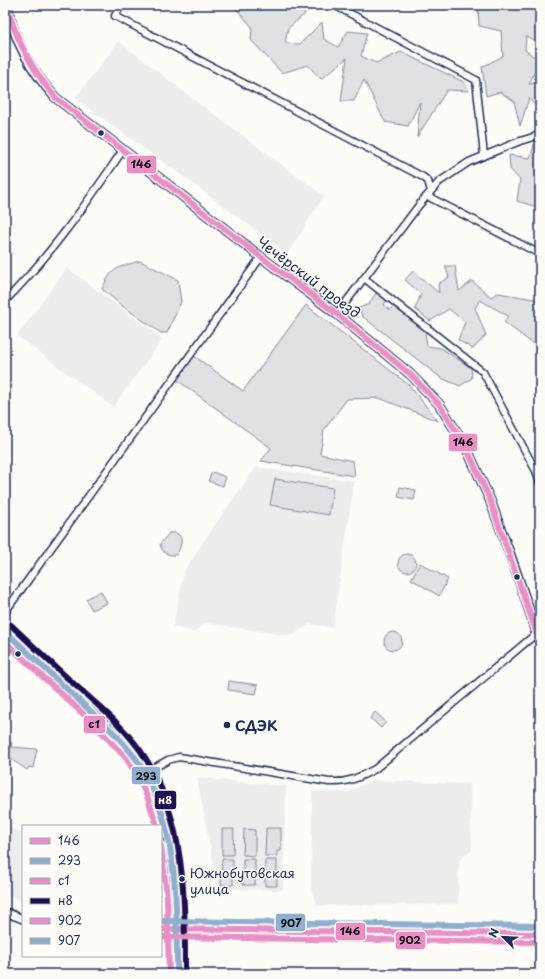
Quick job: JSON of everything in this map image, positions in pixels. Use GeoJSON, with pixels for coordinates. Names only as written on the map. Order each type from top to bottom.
{"type":"FeatureCollection","features":[{"type":"Feature","properties":{"kind":"main road","name":"Чечёрский проезд"},"geometry":{"type":"LineString","coordinates":[[8,5],[11,23],[31,66],[44,84],[67,106],[261,257],[337,314],[410,374],[439,404],[466,447],[490,500],[540,642]]}},
{"type":"Feature","properties":{"kind":"street"},"geometry":{"type":"LineString","coordinates":[[121,5],[115,16],[423,177],[428,181],[429,194]]}},
{"type":"Feature","properties":{"kind":"street"},"geometry":{"type":"LineString","coordinates":[[334,5],[476,80],[484,156]]}},
{"type":"Feature","properties":{"kind":"street"},"geometry":{"type":"LineString","coordinates":[[337,314],[439,182],[469,162],[520,141],[540,135]]}},
{"type":"Feature","properties":{"kind":"street"},"geometry":{"type":"LineString","coordinates":[[5,301],[27,279],[94,192],[123,150]]}},
{"type":"Feature","properties":{"kind":"street"},"geometry":{"type":"LineString","coordinates":[[429,194],[540,254]]}},
{"type":"Feature","properties":{"kind":"street"},"geometry":{"type":"LineString","coordinates":[[5,612],[261,257]]}},
{"type":"Feature","properties":{"kind":"street"},"geometry":{"type":"LineString","coordinates":[[364,278],[483,372],[536,472],[540,483]]}},
{"type":"Feature","properties":{"kind":"street"},"geometry":{"type":"LineString","coordinates":[[5,631],[112,730],[145,773],[160,808],[169,843],[175,886],[177,974]]}},
{"type":"Feature","properties":{"kind":"street"},"geometry":{"type":"LineString","coordinates":[[145,773],[168,760],[179,758],[330,782],[338,783],[353,780],[374,769],[537,633]]}},
{"type":"Feature","properties":{"kind":"street"},"geometry":{"type":"LineString","coordinates":[[5,912],[22,919]]}},
{"type":"Feature","properties":{"kind":"street"},"geometry":{"type":"LineString","coordinates":[[162,929],[540,934]]}},
{"type":"Feature","properties":{"kind":"shaded area"},"geometry":{"type":"Polygon","coordinates":[[[233,5],[307,5],[304,15],[288,28],[285,43],[300,44],[322,22],[324,39],[338,47],[348,31],[367,33],[361,56],[376,63],[401,52],[464,82],[469,91],[447,90],[417,137],[420,102],[408,126],[385,122],[364,80],[354,101],[341,101],[347,58],[321,79],[308,65],[282,73],[251,40],[252,27],[233,5]]]}},
{"type":"Feature","properties":{"kind":"shaded area"},"geometry":{"type":"Polygon","coordinates":[[[478,5],[540,5],[540,44],[526,36],[525,50],[540,61],[529,84],[540,82],[540,112],[529,98],[520,126],[514,101],[500,92],[486,96],[482,67],[503,56],[501,31],[479,26],[478,5]]]}},
{"type":"Feature","properties":{"kind":"shaded area"},"geometry":{"type":"Polygon","coordinates":[[[119,41],[193,99],[324,196],[287,254],[75,98],[119,41]]]}},
{"type":"Feature","properties":{"kind":"shaded area"},"geometry":{"type":"Polygon","coordinates":[[[540,143],[540,202],[537,207],[517,201],[520,180],[510,169],[509,155],[530,158],[534,145],[540,143]]]}},
{"type":"Feature","properties":{"kind":"shaded area"},"geometry":{"type":"Polygon","coordinates":[[[140,261],[178,280],[181,302],[167,333],[161,333],[121,305],[102,289],[109,276],[116,269],[140,261]]]}},
{"type":"Feature","properties":{"kind":"shaded area"},"geometry":{"type":"Polygon","coordinates":[[[445,266],[455,266],[459,291],[472,281],[491,297],[498,293],[540,300],[540,349],[504,322],[508,316],[480,300],[475,308],[486,335],[473,349],[458,340],[465,322],[449,309],[430,321],[415,309],[421,294],[405,280],[413,271],[439,293],[438,284],[449,277],[445,266]]]}},
{"type":"Feature","properties":{"kind":"shaded area"},"geometry":{"type":"Polygon","coordinates":[[[67,268],[163,339],[113,407],[17,336],[67,268]]]}},
{"type":"Feature","properties":{"kind":"shaded area"},"geometry":{"type":"Polygon","coordinates":[[[376,293],[387,299],[384,305],[390,310],[393,306],[425,331],[427,346],[441,348],[471,368],[472,378],[460,386],[441,378],[362,316],[359,308],[369,304],[376,293]]]}},
{"type":"Feature","properties":{"kind":"shaded area"},"geometry":{"type":"Polygon","coordinates":[[[306,305],[409,385],[438,421],[379,398],[347,399],[324,430],[320,454],[353,461],[355,476],[261,461],[271,448],[177,380],[194,356],[243,391],[306,305]]]}},
{"type":"Feature","properties":{"kind":"shaded area"},"geometry":{"type":"Polygon","coordinates":[[[256,467],[354,481],[333,628],[310,624],[292,636],[205,623],[195,632],[173,627],[184,572],[216,523],[256,467]]]}},
{"type":"Feature","properties":{"kind":"shaded area"},"geometry":{"type":"Polygon","coordinates":[[[212,472],[226,477],[223,486],[208,481],[212,472]]]}},
{"type":"Feature","properties":{"kind":"shaded area"},"geometry":{"type":"Polygon","coordinates":[[[275,479],[333,488],[329,515],[270,505],[275,479]]]}},
{"type":"Feature","properties":{"kind":"shaded area"},"geometry":{"type":"Polygon","coordinates":[[[400,487],[416,490],[414,500],[398,497],[400,487]]]}},
{"type":"Feature","properties":{"kind":"shaded area"},"geometry":{"type":"Polygon","coordinates":[[[169,533],[178,534],[180,536],[181,543],[176,555],[166,553],[162,550],[160,544],[169,533]]]}},
{"type":"Feature","properties":{"kind":"shaded area"},"geometry":{"type":"Polygon","coordinates":[[[407,554],[413,557],[416,563],[413,569],[407,572],[401,569],[398,563],[401,557],[407,554]]]}},
{"type":"Feature","properties":{"kind":"shaded area"},"geometry":{"type":"Polygon","coordinates":[[[420,563],[448,579],[439,596],[411,579],[420,563]]]}},
{"type":"Feature","properties":{"kind":"shaded area"},"geometry":{"type":"Polygon","coordinates":[[[101,591],[107,603],[92,610],[86,599],[101,591]]]}},
{"type":"Feature","properties":{"kind":"shaded area"},"geometry":{"type":"Polygon","coordinates":[[[393,632],[399,635],[402,641],[399,647],[393,650],[387,647],[384,641],[387,635],[393,632]]]}},
{"type":"Feature","properties":{"kind":"shaded area"},"geometry":{"type":"Polygon","coordinates":[[[229,681],[258,685],[256,694],[228,690],[229,681]]]}},
{"type":"Feature","properties":{"kind":"shaded area"},"geometry":{"type":"Polygon","coordinates":[[[375,712],[386,722],[381,728],[370,718],[375,712]]]}},
{"type":"Feature","properties":{"kind":"shaded area"},"geometry":{"type":"Polygon","coordinates":[[[5,742],[12,743],[11,747],[37,749],[33,768],[29,767],[27,770],[5,755],[5,742]]]}},
{"type":"Feature","properties":{"kind":"shaded area"},"geometry":{"type":"Polygon","coordinates":[[[197,778],[286,786],[283,890],[218,889],[197,778]]]}},
{"type":"Feature","properties":{"kind":"shaded area"},"geometry":{"type":"Polygon","coordinates":[[[373,780],[470,784],[472,850],[459,860],[458,904],[317,906],[311,889],[312,791],[347,792],[373,780]]]}},
{"type":"Feature","properties":{"kind":"shaded area"},"geometry":{"type":"Polygon","coordinates":[[[5,825],[22,834],[22,901],[5,894],[5,825]]]}},
{"type":"Feature","properties":{"kind":"shaded area"},"geometry":{"type":"Polygon","coordinates":[[[266,828],[281,828],[281,851],[277,851],[277,856],[265,856],[266,828]]]}},
{"type":"Feature","properties":{"kind":"shaded area"},"geometry":{"type":"Polygon","coordinates":[[[222,829],[234,829],[233,855],[222,855],[222,829]]]}},
{"type":"Feature","properties":{"kind":"shaded area"},"geometry":{"type":"Polygon","coordinates":[[[244,829],[255,830],[255,856],[243,855],[244,829]]]}},
{"type":"Feature","properties":{"kind":"shaded area"},"geometry":{"type":"Polygon","coordinates":[[[222,859],[233,859],[233,885],[221,885],[222,859]]]}},
{"type":"Feature","properties":{"kind":"shaded area"},"geometry":{"type":"Polygon","coordinates":[[[243,859],[255,859],[255,885],[243,885],[243,859]]]}},
{"type":"Feature","properties":{"kind":"shaded area"},"geometry":{"type":"Polygon","coordinates":[[[265,860],[277,860],[277,886],[265,886],[265,860]]]}},
{"type":"Feature","properties":{"kind":"transit line","name":"146"},"geometry":{"type":"LineString","coordinates":[[7,5],[15,31],[32,66],[56,98],[337,314],[410,374],[439,404],[466,447],[490,500],[540,642]]}},
{"type":"Feature","properties":{"kind":"transit line","name":"н8"},"geometry":{"type":"LineString","coordinates":[[11,625],[67,678],[104,710],[131,738],[146,759],[159,783],[169,809],[176,836],[180,864],[185,919],[185,974]]}},
{"type":"Feature","properties":{"kind":"transit line","name":"293"},"geometry":{"type":"LineString","coordinates":[[5,631],[116,735],[139,763],[152,786],[168,838],[173,865],[177,920],[177,974]]}},
{"type":"Feature","properties":{"kind":"transit line","name":"с1"},"geometry":{"type":"LineString","coordinates":[[5,642],[93,723],[126,758],[138,777],[148,799],[157,825]]}},
{"type":"Feature","properties":{"kind":"transit line","name":"с1"},"geometry":{"type":"LineString","coordinates":[[162,854],[167,897],[169,974]]}},
{"type":"Feature","properties":{"kind":"transit line","name":"907"},"geometry":{"type":"LineString","coordinates":[[162,921],[540,926]]}},
{"type":"Feature","properties":{"kind":"transit line","name":"146"},"geometry":{"type":"LineString","coordinates":[[162,929],[540,934]]}},
{"type":"Feature","properties":{"kind":"transit line","name":"902"},"geometry":{"type":"LineString","coordinates":[[162,937],[540,942]]}},
{"type":"Feature","properties":{"kind":"place","name":"СДЭК"},"geometry":{"type":"Point","coordinates":[227,725]}},
{"type":"Feature","properties":{"kind":"place","name":"Южнобутовская улица"},"geometry":{"type":"Point","coordinates":[182,879]}}]}
